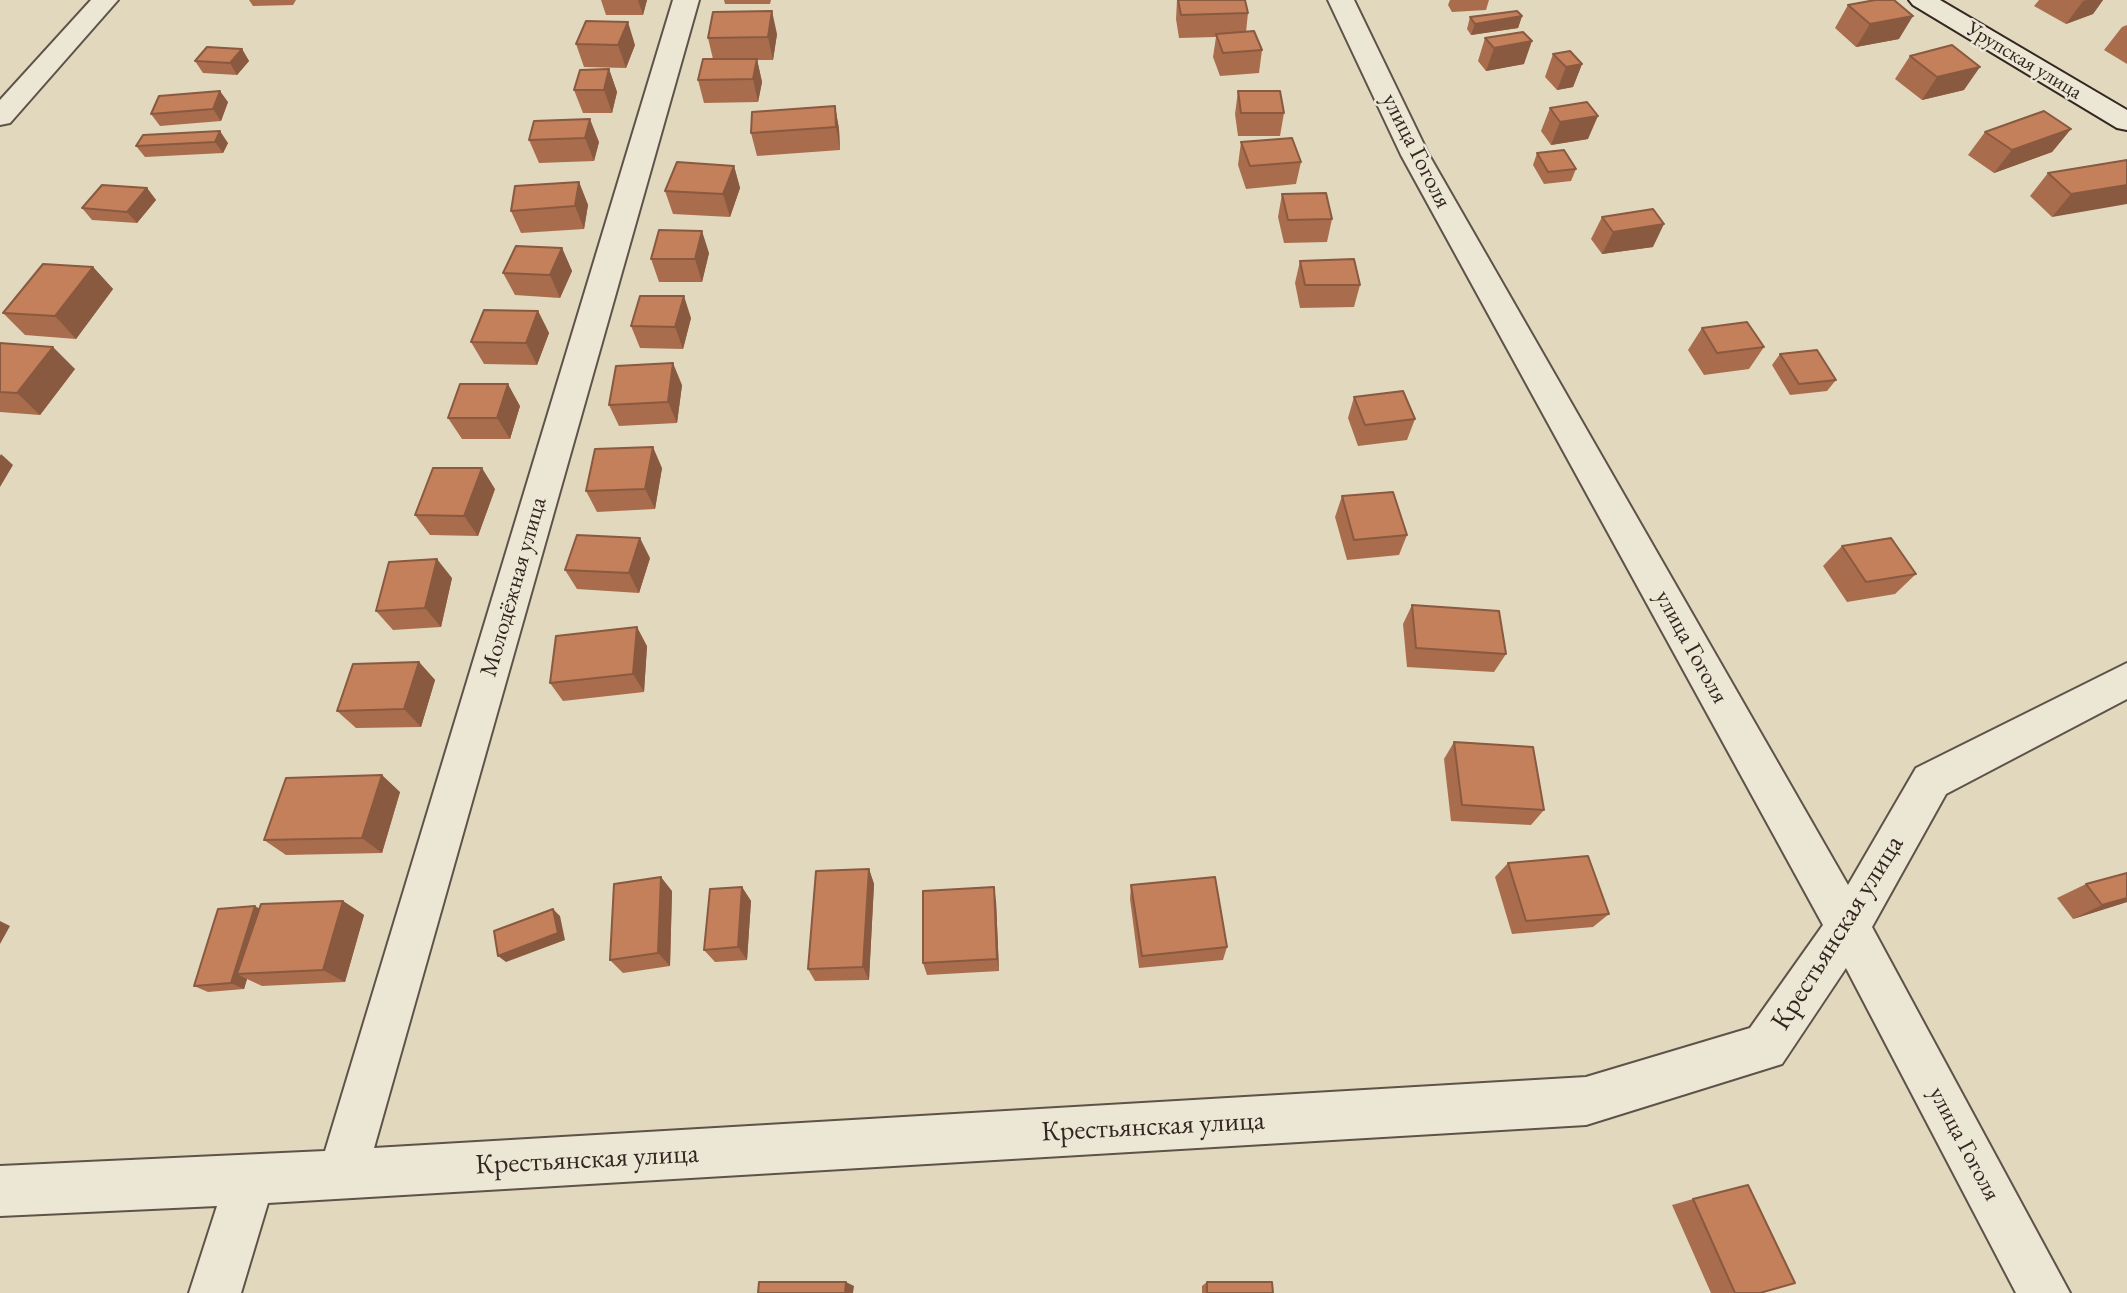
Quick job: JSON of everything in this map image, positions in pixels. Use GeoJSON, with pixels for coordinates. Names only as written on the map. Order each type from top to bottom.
{"type":"FeatureCollection","features":[{"type":"Feature","properties":{"kind":"street"},"geometry":{"type":"LineString","coordinates":[[0,117],[105,0]]}},
{"type":"Feature","properties":{"kind":"street","name":"Молодёжная улица"},"geometry":{"type":"LineString","coordinates":[[342,1175],[686,0]]}},
{"type":"Feature","properties":{"kind":"street","name":"улица Гоголя"},"geometry":{"type":"LineString","coordinates":[[1341,0],[1415,155],[1848,927],[2044,1293]]}},
{"type":"Feature","properties":{"kind":"street","name":"Урупская улица"},"geometry":{"type":"LineString","coordinates":[[1922,0],[2127,122]]}},
{"type":"Feature","properties":{"kind":"street","name":"Крестьянская улица"},"geometry":{"type":"LineString","coordinates":[[0,1191],[342,1175],[1586,1101],[1765,1046],[1848,927],[1931,781],[2127,680]]}},
{"type":"Feature","properties":{"kind":"street"},"geometry":{"type":"LineString","coordinates":[[215,1293],[250,1179]]}},
{"type":"Feature","properties":{"kind":"building"},"geometry":{"type":"Polygon","coordinates":[[[1178,0],[1245,0],[1248,13],[1181,15],[1178,0]]]}},
{"type":"Feature","properties":{"kind":"building"},"geometry":{"type":"Polygon","coordinates":[[[1894,0],[1913,16],[1870,24],[1848,5],[1894,0]]]}},
{"type":"Feature","properties":{"kind":"building"},"geometry":{"type":"Polygon","coordinates":[[[772,11],[768,37],[708,38],[713,12],[772,11]]]}},
{"type":"Feature","properties":{"kind":"building"},"geometry":{"type":"Polygon","coordinates":[[[1517,11],[1522,16],[1475,24],[1470,17],[1517,11]]]}},
{"type":"Feature","properties":{"kind":"building"},"geometry":{"type":"Polygon","coordinates":[[[586,21],[628,22],[618,45],[576,44],[586,21]]]}},
{"type":"Feature","properties":{"kind":"building"},"geometry":{"type":"Polygon","coordinates":[[[1254,31],[1262,50],[1223,53],[1216,34],[1254,31]]]}},
{"type":"Feature","properties":{"kind":"building"},"geometry":{"type":"Polygon","coordinates":[[[1523,32],[1532,41],[1494,48],[1485,38],[1523,32]]]}},
{"type":"Feature","properties":{"kind":"building"},"geometry":{"type":"Polygon","coordinates":[[[1952,45],[1980,67],[1937,77],[1910,56],[1952,45]]]}},
{"type":"Feature","properties":{"kind":"building"},"geometry":{"type":"Polygon","coordinates":[[[207,47],[242,49],[230,63],[195,61],[207,47]]]}},
{"type":"Feature","properties":{"kind":"building"},"geometry":{"type":"Polygon","coordinates":[[[1570,51],[1582,64],[1566,67],[1553,54],[1570,51]]]}},
{"type":"Feature","properties":{"kind":"building"},"geometry":{"type":"Polygon","coordinates":[[[703,59],[757,59],[753,79],[698,80],[703,59]]]}},
{"type":"Feature","properties":{"kind":"building"},"geometry":{"type":"Polygon","coordinates":[[[609,69],[604,90],[574,90],[580,70],[609,69]]]}},
{"type":"Feature","properties":{"kind":"building"},"geometry":{"type":"Polygon","coordinates":[[[220,91],[213,109],[151,114],[159,96],[220,91]]]}},
{"type":"Feature","properties":{"kind":"building"},"geometry":{"type":"Polygon","coordinates":[[[1238,91],[1280,91],[1284,113],[1241,113],[1238,91]]]}},
{"type":"Feature","properties":{"kind":"building"},"geometry":{"type":"Polygon","coordinates":[[[1587,102],[1598,116],[1560,122],[1550,108],[1587,102]]]}},
{"type":"Feature","properties":{"kind":"building"},"geometry":{"type":"Polygon","coordinates":[[[835,106],[836,127],[751,133],[752,112],[835,106]]]}},
{"type":"Feature","properties":{"kind":"building"},"geometry":{"type":"Polygon","coordinates":[[[2044,111],[2071,129],[2012,150],[1985,132],[2044,111]]]}},
{"type":"Feature","properties":{"kind":"building"},"geometry":{"type":"Polygon","coordinates":[[[590,119],[585,138],[529,140],[534,121],[590,119]]]}},
{"type":"Feature","properties":{"kind":"building"},"geometry":{"type":"Polygon","coordinates":[[[220,131],[215,142],[136,146],[143,135],[220,131]]]}},
{"type":"Feature","properties":{"kind":"building"},"geometry":{"type":"Polygon","coordinates":[[[1292,138],[1301,162],[1250,166],[1241,142],[1292,138]]]}},
{"type":"Feature","properties":{"kind":"building"},"geometry":{"type":"Polygon","coordinates":[[[1564,150],[1576,169],[1548,172],[1537,153],[1564,150]]]}},
{"type":"Feature","properties":{"kind":"building"},"geometry":{"type":"Polygon","coordinates":[[[2127,160],[2127,185],[2071,194],[2048,173],[2127,160]]]}},
{"type":"Feature","properties":{"kind":"building"},"geometry":{"type":"Polygon","coordinates":[[[677,162],[734,166],[723,194],[665,191],[677,162]]]}},
{"type":"Feature","properties":{"kind":"building"},"geometry":{"type":"Polygon","coordinates":[[[579,182],[575,206],[511,211],[515,186],[579,182]]]}},
{"type":"Feature","properties":{"kind":"building"},"geometry":{"type":"Polygon","coordinates":[[[102,185],[147,188],[127,212],[82,208],[102,185]]]}},
{"type":"Feature","properties":{"kind":"building"},"geometry":{"type":"Polygon","coordinates":[[[1326,193],[1332,219],[1288,220],[1282,194],[1326,193]]]}},
{"type":"Feature","properties":{"kind":"building"},"geometry":{"type":"Polygon","coordinates":[[[1653,209],[1664,224],[1613,232],[1602,217],[1653,209]]]}},
{"type":"Feature","properties":{"kind":"building"},"geometry":{"type":"Polygon","coordinates":[[[659,230],[702,231],[695,259],[651,259],[659,230]]]}},
{"type":"Feature","properties":{"kind":"building"},"geometry":{"type":"Polygon","coordinates":[[[516,246],[562,248],[550,275],[503,273],[516,246]]]}},
{"type":"Feature","properties":{"kind":"building"},"geometry":{"type":"Polygon","coordinates":[[[1354,259],[1360,285],[1305,285],[1300,261],[1354,259]]]}},
{"type":"Feature","properties":{"kind":"building"},"geometry":{"type":"Polygon","coordinates":[[[43,264],[93,267],[55,316],[3,313],[43,264]]]}},
{"type":"Feature","properties":{"kind":"building"},"geometry":{"type":"Polygon","coordinates":[[[640,296],[684,296],[675,327],[631,326],[640,296]]]}},
{"type":"Feature","properties":{"kind":"building"},"geometry":{"type":"Polygon","coordinates":[[[484,310],[538,311],[526,343],[471,342],[484,310]]]}},
{"type":"Feature","properties":{"kind":"building"},"geometry":{"type":"Polygon","coordinates":[[[1747,322],[1764,347],[1717,353],[1702,328],[1747,322]]]}},
{"type":"Feature","properties":{"kind":"building"},"geometry":{"type":"Polygon","coordinates":[[[0,343],[53,347],[17,393],[0,392],[0,343]]]}},
{"type":"Feature","properties":{"kind":"building"},"geometry":{"type":"Polygon","coordinates":[[[1817,350],[1836,380],[1799,384],[1780,354],[1817,350]]]}},
{"type":"Feature","properties":{"kind":"building"},"geometry":{"type":"Polygon","coordinates":[[[673,363],[668,402],[609,405],[616,366],[673,363]]]}},
{"type":"Feature","properties":{"kind":"building"},"geometry":{"type":"Polygon","coordinates":[[[460,384],[508,384],[497,418],[448,418],[460,384]]]}},
{"type":"Feature","properties":{"kind":"building"},"geometry":{"type":"Polygon","coordinates":[[[1403,391],[1415,419],[1365,425],[1354,397],[1403,391]]]}},
{"type":"Feature","properties":{"kind":"building"},"geometry":{"type":"Polygon","coordinates":[[[653,447],[645,489],[586,491],[595,449],[653,447]]]}},
{"type":"Feature","properties":{"kind":"building"},"geometry":{"type":"Polygon","coordinates":[[[433,468],[482,468],[464,516],[415,515],[433,468]]]}},
{"type":"Feature","properties":{"kind":"building"},"geometry":{"type":"Polygon","coordinates":[[[1393,492],[1407,535],[1354,540],[1342,496],[1393,492]]]}},
{"type":"Feature","properties":{"kind":"building"},"geometry":{"type":"Polygon","coordinates":[[[577,535],[640,538],[629,573],[565,570],[577,535]]]}},
{"type":"Feature","properties":{"kind":"building"},"geometry":{"type":"Polygon","coordinates":[[[1891,538],[1916,574],[1866,582],[1842,546],[1891,538]]]}},
{"type":"Feature","properties":{"kind":"building"},"geometry":{"type":"Polygon","coordinates":[[[437,559],[425,608],[376,611],[389,562],[437,559]]]}},
{"type":"Feature","properties":{"kind":"building"},"geometry":{"type":"Polygon","coordinates":[[[1412,605],[1499,611],[1506,654],[1416,648],[1412,605]]]}},
{"type":"Feature","properties":{"kind":"building"},"geometry":{"type":"Polygon","coordinates":[[[637,627],[633,674],[550,683],[556,636],[637,627]]]}},
{"type":"Feature","properties":{"kind":"building"},"geometry":{"type":"Polygon","coordinates":[[[419,662],[404,709],[337,711],[353,664],[419,662]]]}},
{"type":"Feature","properties":{"kind":"building"},"geometry":{"type":"Polygon","coordinates":[[[1454,742],[1533,747],[1544,810],[1462,805],[1454,742]]]}},
{"type":"Feature","properties":{"kind":"building"},"geometry":{"type":"Polygon","coordinates":[[[382,775],[362,838],[264,840],[286,778],[382,775]]]}},
{"type":"Feature","properties":{"kind":"building"},"geometry":{"type":"Polygon","coordinates":[[[1588,856],[1609,914],[1526,921],[1508,863],[1588,856]]]}},
{"type":"Feature","properties":{"kind":"building"},"geometry":{"type":"Polygon","coordinates":[[[869,869],[863,967],[808,969],[816,871],[869,869]]]}},
{"type":"Feature","properties":{"kind":"building"},"geometry":{"type":"Polygon","coordinates":[[[2127,873],[2127,898],[2102,905],[2086,884],[2127,873]]]}},
{"type":"Feature","properties":{"kind":"building"},"geometry":{"type":"Polygon","coordinates":[[[661,877],[658,953],[610,960],[614,884],[661,877]]]}},
{"type":"Feature","properties":{"kind":"building"},"geometry":{"type":"Polygon","coordinates":[[[1215,877],[1227,947],[1142,956],[1131,885],[1215,877]]]}},
{"type":"Feature","properties":{"kind":"building"},"geometry":{"type":"Polygon","coordinates":[[[742,887],[738,947],[704,950],[710,889],[742,887]]]}},
{"type":"Feature","properties":{"kind":"building"},"geometry":{"type":"Polygon","coordinates":[[[994,887],[997,959],[923,963],[923,891],[994,887]]]}},
{"type":"Feature","properties":{"kind":"building"},"geometry":{"type":"Polygon","coordinates":[[[343,901],[323,970],[237,974],[261,904],[343,901]]]}},
{"type":"Feature","properties":{"kind":"building"},"geometry":{"type":"Polygon","coordinates":[[[255,906],[231,983],[194,986],[218,909],[255,906]]]}},
{"type":"Feature","properties":{"kind":"building"},"geometry":{"type":"Polygon","coordinates":[[[553,909],[558,933],[498,956],[494,931],[553,909]]]}},
{"type":"Feature","properties":{"kind":"building"},"geometry":{"type":"Polygon","coordinates":[[[1748,1185],[1795,1283],[1760,1293],[1735,1293],[1693,1199],[1748,1185]]]}},
{"type":"Feature","properties":{"kind":"building"},"geometry":{"type":"Polygon","coordinates":[[[759,1282],[846,1282],[845,1293],[758,1293],[759,1282]]]}},
{"type":"Feature","properties":{"kind":"building"},"geometry":{"type":"Polygon","coordinates":[[[1207,1282],[1272,1282],[1273,1293],[1207,1293],[1207,1282]]]}}]}
